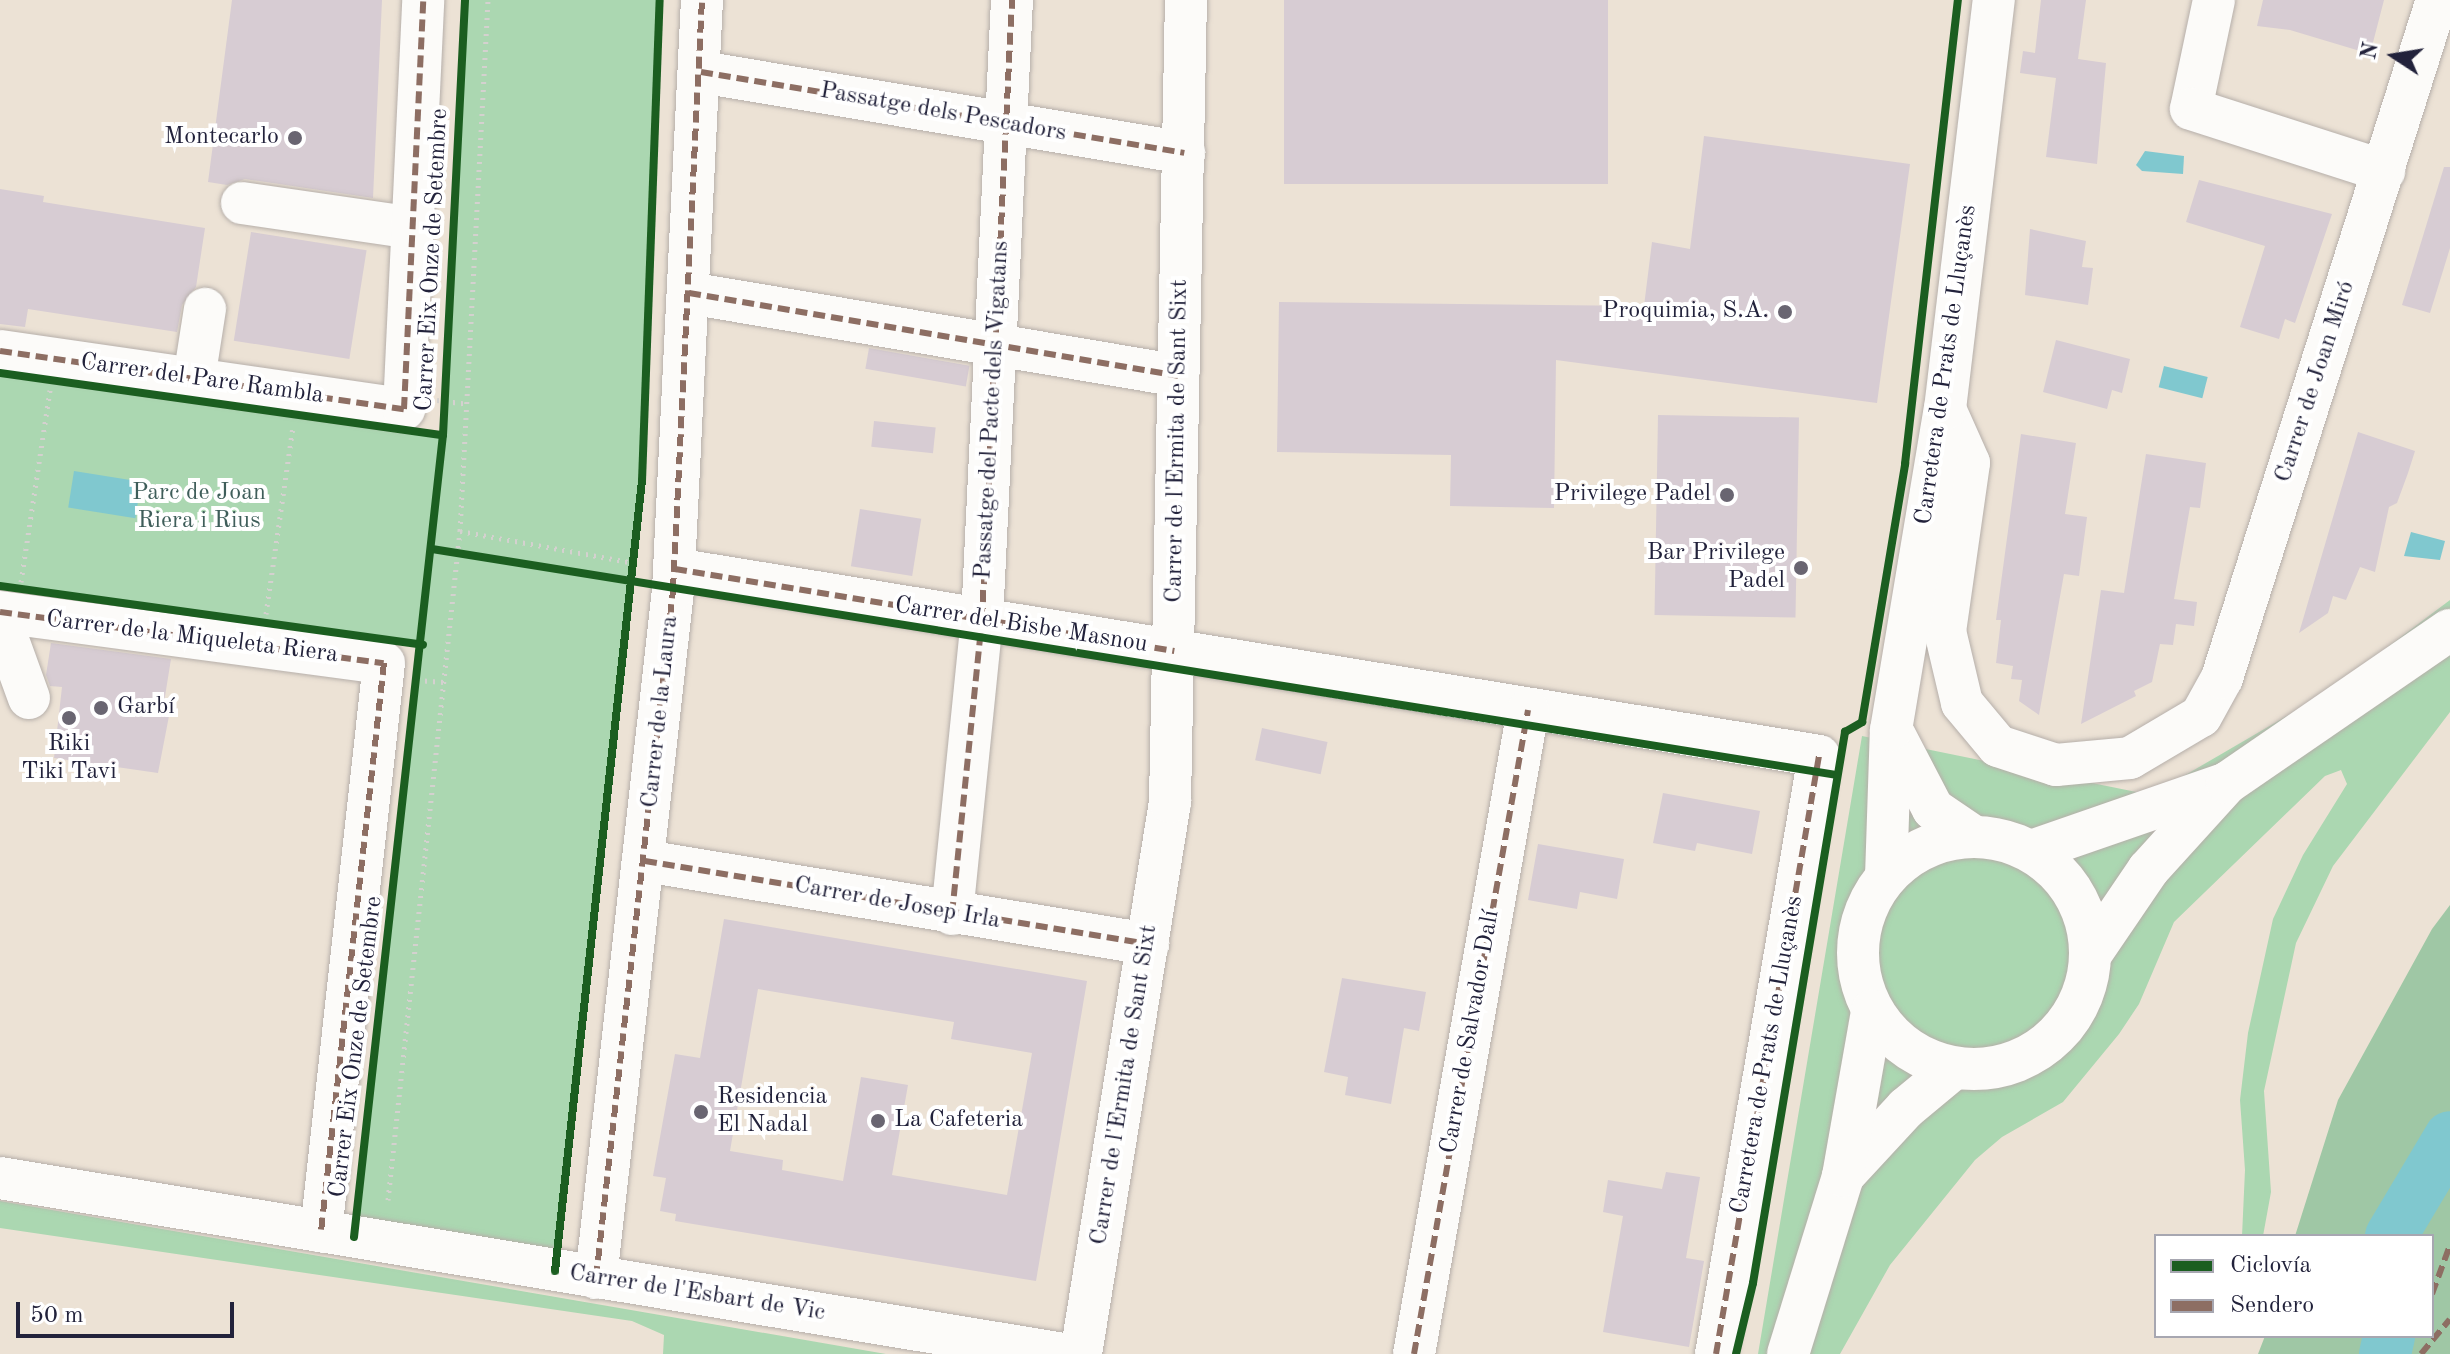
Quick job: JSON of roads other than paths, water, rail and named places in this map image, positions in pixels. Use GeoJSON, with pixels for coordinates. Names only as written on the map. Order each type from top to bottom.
{"type":"FeatureCollection","features":[{"type":"Feature","properties":{"kind":"street"},"geometry":{"type":"LineString","coordinates":[[414,239],[423,0]]}},
{"type":"Feature","properties":{"kind":"street","name":"Carrer de la Laura"},"geometry":{"type":"LineString","coordinates":[[596,1278],[645,861],[655,566],[689,293],[702,0]]}},
{"type":"Feature","properties":{"kind":"street","name":"Passatge del Pacte dels Vigatans"},"geometry":{"type":"LineString","coordinates":[[952,914],[982,620],[1012,0]]}},
{"type":"Feature","properties":{"kind":"street","name":"Carrer de l'Ermita de Sant Sixt"},"geometry":{"type":"LineString","coordinates":[[1081,1354],[1170,802],[1186,0]]}},
{"type":"Feature","properties":{"kind":"street","name":"Carretera de Prats de Lluçanès"},"geometry":{"type":"LineString","coordinates":[[1886,877],[1891,730],[1945,409],[1994,0]]}},
{"type":"Feature","properties":{"kind":"street"},"geometry":{"type":"LineString","coordinates":[[2214,0],[2191,109],[2384,171]]}},
{"type":"Feature","properties":{"kind":"street","name":"Carrer de Joan Miró"},"geometry":{"type":"LineString","coordinates":[[1945,409],[1969,463],[1945,631],[1962,703],[1998,746],[2056,765],[2130,758],[2201,716],[2222,678],[2437,0]]}},
{"type":"Feature","properties":{"kind":"street","name":"Passatge dels Pescadors"},"geometry":{"type":"LineString","coordinates":[[701,72],[1184,153]]}},
{"type":"Feature","properties":{"kind":"street"},"geometry":{"type":"LineString","coordinates":[[242,203],[414,239]]}},
{"type":"Feature","properties":{"kind":"street"},"geometry":{"type":"LineString","coordinates":[[310,236],[414,239]]}},
{"type":"Feature","properties":{"kind":"street","name":"Carrer del Pare Rambla"},"geometry":{"type":"LineString","coordinates":[[0,351],[126,352],[194,379],[404,409],[414,239]]}},
{"type":"Feature","properties":{"kind":"street"},"geometry":{"type":"LineString","coordinates":[[689,293],[1178,376]]}},
{"type":"Feature","properties":{"kind":"street"},"geometry":{"type":"LineString","coordinates":[[194,379],[205,309]]}},
{"type":"Feature","properties":{"kind":"street","name":"Carrer del Bisbe Masnou"},"geometry":{"type":"LineString","coordinates":[[655,566],[1819,756]]}},
{"type":"Feature","properties":{"kind":"street"},"geometry":{"type":"LineString","coordinates":[[8,601],[29,698]]}},
{"type":"Feature","properties":{"kind":"street","name":"Carrer de la Miqueleta Riera"},"geometry":{"type":"LineString","coordinates":[[8,601],[402,666],[321,1232]]}},
{"type":"Feature","properties":{"kind":"street"},"geometry":{"type":"LineString","coordinates":[[1973,836],[1929,846],[1886,877],[1864,914],[1857,950],[1862,987],[1872,1011],[1912,1052],[1953,1069],[2005,1066],[2043,1047],[2075,1012],[2091,954],[2148,870],[2227,783],[2450,630]]}},
{"type":"Feature","properties":{"kind":"street","name":"Carrer de Salvador Dalí"},"geometry":{"type":"LineString","coordinates":[[1414,1354],[1528,710]]}},
{"type":"Feature","properties":{"kind":"street"},"geometry":{"type":"LineString","coordinates":[[1891,730],[1933,809],[1973,836],[2031,851],[2075,894],[2091,954]]}},
{"type":"Feature","properties":{"kind":"street"},"geometry":{"type":"LineString","coordinates":[[2160,740],[2151,795],[2227,783]]}},
{"type":"Feature","properties":{"kind":"street","name":"Carretera de Prats de Lluçanès"},"geometry":{"type":"LineString","coordinates":[[1716,1354],[1819,756]]}},
{"type":"Feature","properties":{"kind":"street"},"geometry":{"type":"LineString","coordinates":[[2031,851],[2227,783]]}},
{"type":"Feature","properties":{"kind":"street","name":"Carrer de Josep Irla"},"geometry":{"type":"LineString","coordinates":[[645,861],[1148,944]]}},
{"type":"Feature","properties":{"kind":"street"},"geometry":{"type":"LineString","coordinates":[[1784,1345],[1843,1176],[1872,1011]]}},
{"type":"Feature","properties":{"kind":"street"},"geometry":{"type":"LineString","coordinates":[[1843,1176],[1906,1108],[1953,1069]]}},
{"type":"Feature","properties":{"kind":"street","name":"Carrer de l'Esbart de Vic"},"geometry":{"type":"LineString","coordinates":[[0,1178],[1063,1354]]}},
{"type":"Feature","properties":{"kind":"water"},"geometry":{"type":"Polygon","coordinates":[[[2145,151],[2184,156],[2183,174],[2142,171],[2136,165],[2145,151]]]}},
{"type":"Feature","properties":{"kind":"water"},"geometry":{"type":"Polygon","coordinates":[[[2164,366],[2208,377],[2202,398],[2159,387],[2164,366]]]}},
{"type":"Feature","properties":{"kind":"water"},"geometry":{"type":"Polygon","coordinates":[[[74,471],[141,482],[135,518],[68,508],[74,471]]]}},
{"type":"Feature","properties":{"kind":"water"},"geometry":{"type":"Polygon","coordinates":[[[2411,532],[2445,541],[2440,560],[2404,556],[2411,532]]]}},
{"type":"Feature","properties":{"kind":"waterway"},"geometry":{"type":"LineString","coordinates":[[2392,1234],[2450,1137]]}},
{"type":"Feature","properties":{"kind":"waterway"},"geometry":{"type":"LineString","coordinates":[[2385,1354],[2389,1338]]}},
{"type":"Feature","properties":{"kind":"place","name":"Montecarlo"},"geometry":{"type":"Point","coordinates":[295,138]}},
{"type":"Feature","properties":{"kind":"place","name":"Proquimia, S.A."},"geometry":{"type":"Point","coordinates":[1785,312]}},
{"type":"Feature","properties":{"kind":"place","name":"Privilege Padel"},"geometry":{"type":"Point","coordinates":[1727,495]}},
{"type":"Feature","properties":{"kind":"place","name":"Bar Privilege Padel"},"geometry":{"type":"Point","coordinates":[1801,568]}},
{"type":"Feature","properties":{"kind":"place","name":"Garbí"},"geometry":{"type":"Point","coordinates":[101,708]}},
{"type":"Feature","properties":{"kind":"place","name":"Riki Tiki Tavi"},"geometry":{"type":"Point","coordinates":[69,718]}},
{"type":"Feature","properties":{"kind":"place","name":"Residencia El Nadal"},"geometry":{"type":"Point","coordinates":[701,1112]}},
{"type":"Feature","properties":{"kind":"place","name":"La Cafeteria"},"geometry":{"type":"Point","coordinates":[878,1121]}},
{"type":"Feature","properties":{"kind":"park label","name":"Parc de Joan Riera i Rius"},"geometry":{"type":"Point","coordinates":[199,508]}}]}
